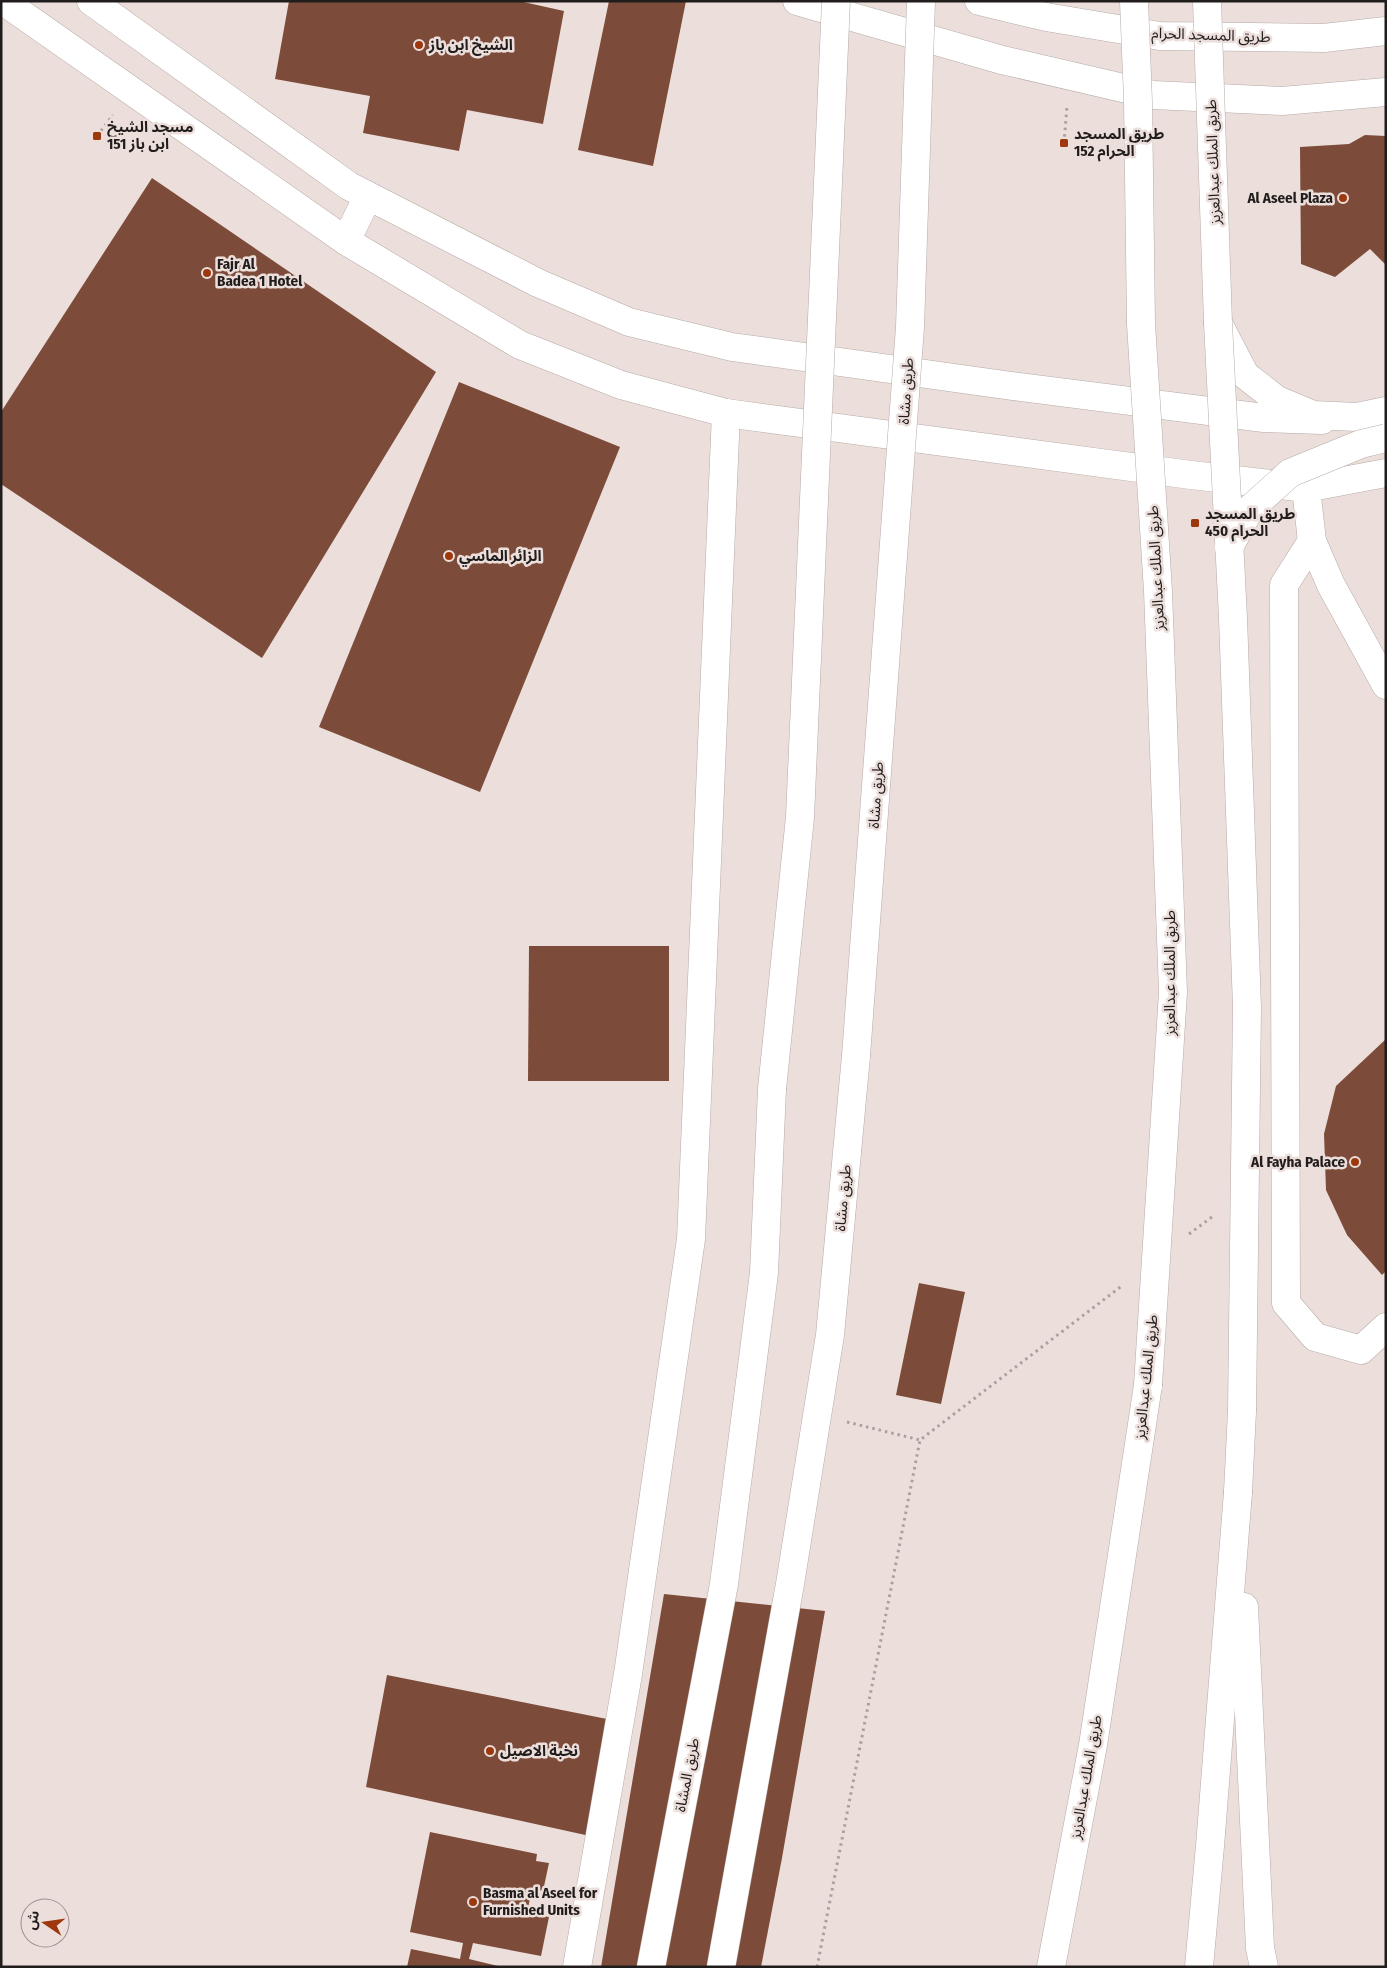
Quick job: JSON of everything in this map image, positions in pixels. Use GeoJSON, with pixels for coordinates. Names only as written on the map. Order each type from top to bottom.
{"type":"FeatureCollection","features":[{"type":"Feature","properties":{"kind":"main road"},"geometry":{"type":"LineString","coordinates":[[3,1],[346,240],[520,345],[621,385],[726,412],[1277,485],[1306,488],[1386,473]]}},
{"type":"Feature","properties":{"kind":"main road"},"geometry":{"type":"LineString","coordinates":[[91,1],[349,186],[538,283],[620,318],[732,347],[1012,386],[1264,418],[1386,422]]}},
{"type":"Feature","properties":{"kind":"main road"},"geometry":{"type":"LineString","coordinates":[[797,1],[1002,60],[1153,95],[1282,101],[1386,92]]}},
{"type":"Feature","properties":{"kind":"main road","name":"طريق المشاة"},"geometry":{"type":"LineString","coordinates":[[651,1967],[724,1584],[764,1273],[772,1089],[800,817],[836,1]]}},
{"type":"Feature","properties":{"kind":"main road","name":"طريق مشاة"},"geometry":{"type":"LineString","coordinates":[[721,1967],[790,1584],[830,1335],[856,1056],[910,327],[921,1]]}},
{"type":"Feature","properties":{"kind":"main road","name":"طريق المسجد الحرام"},"geometry":{"type":"LineString","coordinates":[[979,1],[1046,17],[1160,36],[1324,38],[1386,31]]}},
{"type":"Feature","properties":{"kind":"main road","name":"طريق الملك عبدالعزيز"},"geometry":{"type":"LineString","coordinates":[[1051,1967],[1093,1745],[1148,1385],[1173,992],[1158,591],[1141,324],[1138,101],[1134,1]]}},
{"type":"Feature","properties":{"kind":"main road","name":"طريق الملك عبدالعزيز"},"geometry":{"type":"LineString","coordinates":[[1208,1],[1218,323],[1229,546],[1247,1006],[1242,1411],[1238,1492]]}},
{"type":"Feature","properties":{"kind":"main road"},"geometry":{"type":"LineString","coordinates":[[346,240],[368,196]]}},
{"type":"Feature","properties":{"kind":"main road"},"geometry":{"type":"LineString","coordinates":[[1218,323],[1245,375],[1277,400],[1313,415],[1357,417],[1386,411]]}},
{"type":"Feature","properties":{"kind":"main road"},"geometry":{"type":"LineString","coordinates":[[577,1967],[628,1674],[692,1239],[726,412]]}},
{"type":"Feature","properties":{"kind":"main road"},"geometry":{"type":"LineString","coordinates":[[1229,546],[1250,509],[1290,473],[1361,444],[1386,438]]}},
{"type":"Feature","properties":{"kind":"main road"},"geometry":{"type":"LineString","coordinates":[[1306,488],[1312,541],[1331,584],[1386,685]]}},
{"type":"Feature","properties":{"kind":"main road"},"geometry":{"type":"LineString","coordinates":[[1312,541],[1284,586],[1286,1303],[1315,1338],[1361,1350],[1386,1328]]}},
{"type":"Feature","properties":{"kind":"main road"},"geometry":{"type":"LineString","coordinates":[[1198,1967],[1211,1837],[1238,1492]]}},
{"type":"Feature","properties":{"kind":"main road"},"geometry":{"type":"LineString","coordinates":[[1238,1492],[1260,1948],[1264,1967]]}},
{"type":"Feature","properties":{"kind":"path"},"geometry":{"type":"LineString","coordinates":[[1184,1238],[1216,1214]]}},
{"type":"Feature","properties":{"kind":"path"},"geometry":{"type":"LineString","coordinates":[[817,1967],[920,1440],[1130,1280]]}},
{"type":"Feature","properties":{"kind":"path"},"geometry":{"type":"LineString","coordinates":[[817,1415],[920,1440]]}},
{"type":"Feature","properties":{"kind":"building","name":"الشيخ ابن باز"},"geometry":{"type":"Polygon","coordinates":[[[289,1],[519,1],[564,11],[543,124],[467,110],[459,151],[363,133],[370,96],[275,79],[289,1]]]}},
{"type":"Feature","properties":{"kind":"building"},"geometry":{"type":"Polygon","coordinates":[[[609,1],[686,1],[653,166],[578,150],[609,1]]]}},
{"type":"Feature","properties":{"kind":"building","name":"Al Aseel Plaza"},"geometry":{"type":"Polygon","coordinates":[[[1365,135],[1386,136],[1386,265],[1370,249],[1335,277],[1301,264],[1300,147],[1349,144],[1365,135]]]}},
{"type":"Feature","properties":{"kind":"building","name":"Fajr Al Badea 1 Hotel"},"geometry":{"type":"Polygon","coordinates":[[[152,178],[436,372],[262,658],[1,484],[1,412],[152,178]]]}},
{"type":"Feature","properties":{"kind":"building"},"geometry":{"type":"Polygon","coordinates":[[[459,382],[620,447],[480,792],[319,727],[459,382]]]}},
{"type":"Feature","properties":{"kind":"building"},"geometry":{"type":"Polygon","coordinates":[[[529,946],[669,946],[669,1081],[528,1081],[529,946]]]}},
{"type":"Feature","properties":{"kind":"building","name":"Al Fayha Palace"},"geometry":{"type":"Polygon","coordinates":[[[1386,1039],[1386,1271],[1382,1275],[1347,1235],[1326,1190],[1324,1134],[1336,1086],[1386,1039]]]}},
{"type":"Feature","properties":{"kind":"building"},"geometry":{"type":"Polygon","coordinates":[[[919,1283],[965,1292],[941,1404],[896,1395],[919,1283]]]}},
{"type":"Feature","properties":{"kind":"building"},"geometry":{"type":"Polygon","coordinates":[[[664,1594],[825,1611],[761,1967],[601,1967],[664,1594]]]}},
{"type":"Feature","properties":{"kind":"building","name":"نخبة الاصيل"},"geometry":{"type":"Polygon","coordinates":[[[387,1675],[612,1720],[590,1836],[366,1787],[387,1675]]]}},
{"type":"Feature","properties":{"kind":"building","name":"Basma al Aseel for Furnished Units"},"geometry":{"type":"Polygon","coordinates":[[[430,1832],[537,1854],[536,1861],[549,1863],[543,1891],[532,1889],[527,1913],[549,1917],[541,1956],[473,1943],[469,1959],[502,1967],[407,1967],[411,1949],[460,1959],[463,1943],[410,1932],[430,1832]]]}},
{"type":"Feature","properties":{"kind":"place","name":"الشيخ ابن باز"},"geometry":{"type":"Point","coordinates":[419,45]}},
{"type":"Feature","properties":{"kind":"place","name":"مسجد الشيخ ابن باز 151"},"geometry":{"type":"Point","coordinates":[97,136]}},
{"type":"Feature","properties":{"kind":"place","name":"طريق المسجد الحرام 152"},"geometry":{"type":"Point","coordinates":[1064,143]}},
{"type":"Feature","properties":{"kind":"place","name":"Al Aseel Plaza"},"geometry":{"type":"Point","coordinates":[1343,198]}},
{"type":"Feature","properties":{"kind":"place","name":"Fajr Al Badea 1 Hotel"},"geometry":{"type":"Point","coordinates":[207,273]}},
{"type":"Feature","properties":{"kind":"place","name":"طريق المسجد الحرام 450"},"geometry":{"type":"Point","coordinates":[1195,523]}},
{"type":"Feature","properties":{"kind":"place","name":"الزائر الماسي"},"geometry":{"type":"Point","coordinates":[449,556]}},
{"type":"Feature","properties":{"kind":"place","name":"Al Fayha Palace"},"geometry":{"type":"Point","coordinates":[1355,1162]}},
{"type":"Feature","properties":{"kind":"place","name":"نخبة الاصيل"},"geometry":{"type":"Point","coordinates":[490,1751]}},
{"type":"Feature","properties":{"kind":"place","name":"Basma al Aseel for Furnished Units"},"geometry":{"type":"Point","coordinates":[473,1902]}}]}
